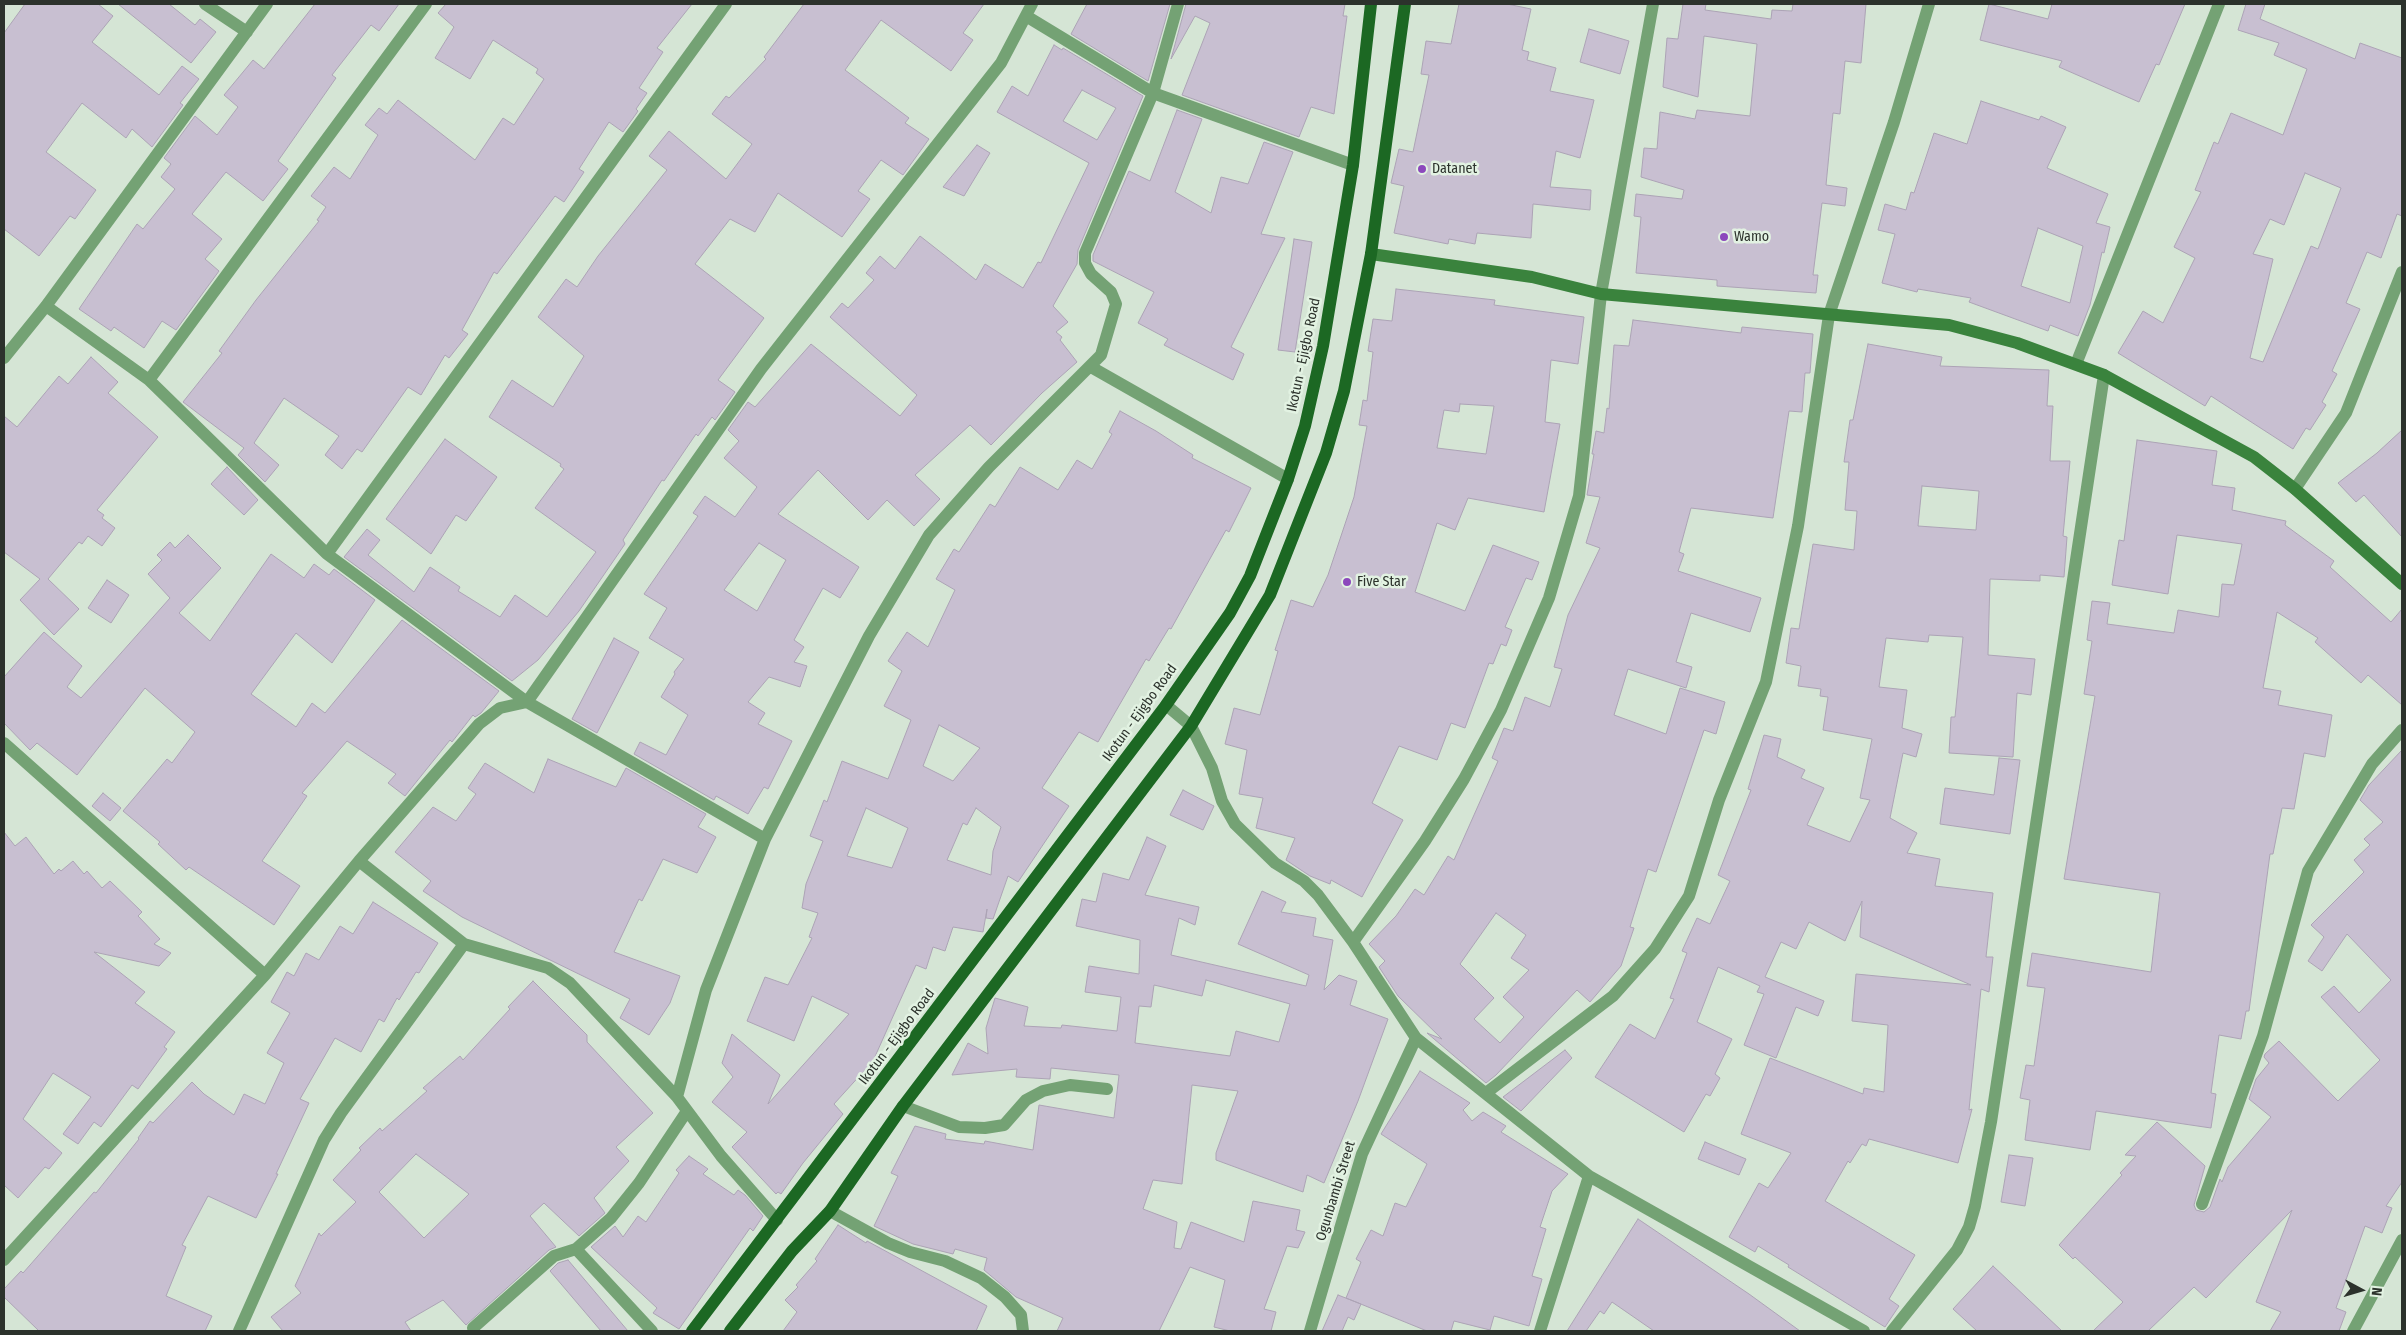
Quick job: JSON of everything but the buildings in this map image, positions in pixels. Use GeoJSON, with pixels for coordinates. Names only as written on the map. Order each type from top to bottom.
{"type":"FeatureCollection","features":[{"type":"Feature","properties":{"kind":"main road","name":"Ikotun - Ejigbo Road"},"geometry":{"type":"LineString","coordinates":[[692,1331],[1166,705],[1230,613],[1250,576],[1288,478],[1305,426],[1323,346],[1353,165],[1371,4]]}},
{"type":"Feature","properties":{"kind":"main road"},"geometry":{"type":"LineString","coordinates":[[730,1331],[792,1251],[830,1211],[903,1106],[1191,726],[1270,595],[1326,453],[1344,391],[1371,254],[1405,4]]}},
{"type":"Feature","properties":{"kind":"street"},"geometry":{"type":"LineString","coordinates":[[204,4],[246,32]]}},
{"type":"Feature","properties":{"kind":"street"},"geometry":{"type":"LineString","coordinates":[[4,358],[46,306],[267,4]]}},
{"type":"Feature","properties":{"kind":"street"},"geometry":{"type":"LineString","coordinates":[[149,380],[426,4]]}},
{"type":"Feature","properties":{"kind":"street"},"geometry":{"type":"LineString","coordinates":[[327,554],[726,4]]}},
{"type":"Feature","properties":{"kind":"street"},"geometry":{"type":"LineString","coordinates":[[4,1260],[265,975],[359,861],[479,724],[500,708],[527,702],[761,370],[1001,63],[1032,4]]}},
{"type":"Feature","properties":{"kind":"street"},"geometry":{"type":"LineString","coordinates":[[676,1097],[706,990],[765,839],[868,636],[929,535],[989,467],[1101,355],[1116,304],[1111,292],[1091,274],[1085,263],[1085,253],[1153,92],[1178,4]]}},
{"type":"Feature","properties":{"kind":"street"},"geometry":{"type":"LineString","coordinates":[[1353,942],[1425,841],[1464,779],[1501,710],[1549,598],[1579,496],[1601,294],[1650,4]]}},
{"type":"Feature","properties":{"kind":"street"},"geometry":{"type":"LineString","coordinates":[[1486,1093],[1614,996],[1655,949],[1689,896],[1719,800],[1766,682],[1798,526],[1829,315],[1894,122],[1929,4]]}},
{"type":"Feature","properties":{"kind":"street"},"geometry":{"type":"LineString","coordinates":[[2076,364],[2219,4]]}},
{"type":"Feature","properties":{"kind":"street"},"geometry":{"type":"LineString","coordinates":[[1026,16],[1153,92],[1353,165]]}},
{"type":"Feature","properties":{"kind":"street"},"geometry":{"type":"LineString","coordinates":[[1371,254],[1532,277],[1601,294],[1949,325],[1985,333],[2104,375],[2241,449],[2295,489],[2402,584]]}},
{"type":"Feature","properties":{"kind":"street"},"geometry":{"type":"LineString","coordinates":[[2295,489],[2346,413],[2402,272]]}},
{"type":"Feature","properties":{"kind":"street"},"geometry":{"type":"LineString","coordinates":[[46,306],[149,380],[327,554],[527,702],[765,839]]}},
{"type":"Feature","properties":{"kind":"street"},"geometry":{"type":"LineString","coordinates":[[1091,367],[1288,478]]}},
{"type":"Feature","properties":{"kind":"street"},"geometry":{"type":"LineString","coordinates":[[1892,1331],[1957,1250],[1969,1227],[1975,1206],[1991,1122],[2104,375]]}},
{"type":"Feature","properties":{"kind":"street"},"geometry":{"type":"LineString","coordinates":[[1166,705],[1191,726],[1212,768],[1222,801],[1236,824],[1275,864],[1304,881],[1318,895],[1353,942],[1416,1038],[1589,1176],[1864,1331]]}},
{"type":"Feature","properties":{"kind":"street"},"geometry":{"type":"LineString","coordinates":[[2202,1204],[2263,1036],[2308,871],[2372,764],[2402,730]]}},
{"type":"Feature","properties":{"kind":"street"},"geometry":{"type":"LineString","coordinates":[[4,743],[265,975]]}},
{"type":"Feature","properties":{"kind":"street"},"geometry":{"type":"LineString","coordinates":[[359,861],[464,944],[548,968],[570,983],[676,1097],[721,1156],[777,1220]]}},
{"type":"Feature","properties":{"kind":"street"},"geometry":{"type":"LineString","coordinates":[[239,1331],[324,1140],[341,1113],[464,944]]}},
{"type":"Feature","properties":{"kind":"street","name":"Ogunbambi Street"},"geometry":{"type":"LineString","coordinates":[[1310,1331],[1362,1154],[1416,1038]]}},
{"type":"Feature","properties":{"kind":"street"},"geometry":{"type":"LineString","coordinates":[[903,1106],[959,1127],[985,1128],[1004,1125],[1026,1100],[1043,1090],[1070,1085],[1107,1089]]}},
{"type":"Feature","properties":{"kind":"street"},"geometry":{"type":"LineString","coordinates":[[473,1328],[554,1256],[576,1249],[611,1218],[639,1183],[687,1111]]}},
{"type":"Feature","properties":{"kind":"street"},"geometry":{"type":"LineString","coordinates":[[1540,1331],[1589,1176]]}},
{"type":"Feature","properties":{"kind":"street"},"geometry":{"type":"LineString","coordinates":[[830,1211],[888,1243],[910,1252],[945,1261],[981,1278],[1005,1296],[1021,1315],[1023,1331]]}},
{"type":"Feature","properties":{"kind":"street"},"geometry":{"type":"LineString","coordinates":[[2353,1331],[2402,1240]]}},
{"type":"Feature","properties":{"kind":"street"},"geometry":{"type":"LineString","coordinates":[[576,1249],[652,1331]]}},
{"type":"Feature","properties":{"kind":"place","name":"Datanet"},"geometry":{"type":"Point","coordinates":[1422,169]}},
{"type":"Feature","properties":{"kind":"place","name":"Wamo"},"geometry":{"type":"Point","coordinates":[1724,237]}},
{"type":"Feature","properties":{"kind":"place","name":"Five Star"},"geometry":{"type":"Point","coordinates":[1347,582]}}]}
